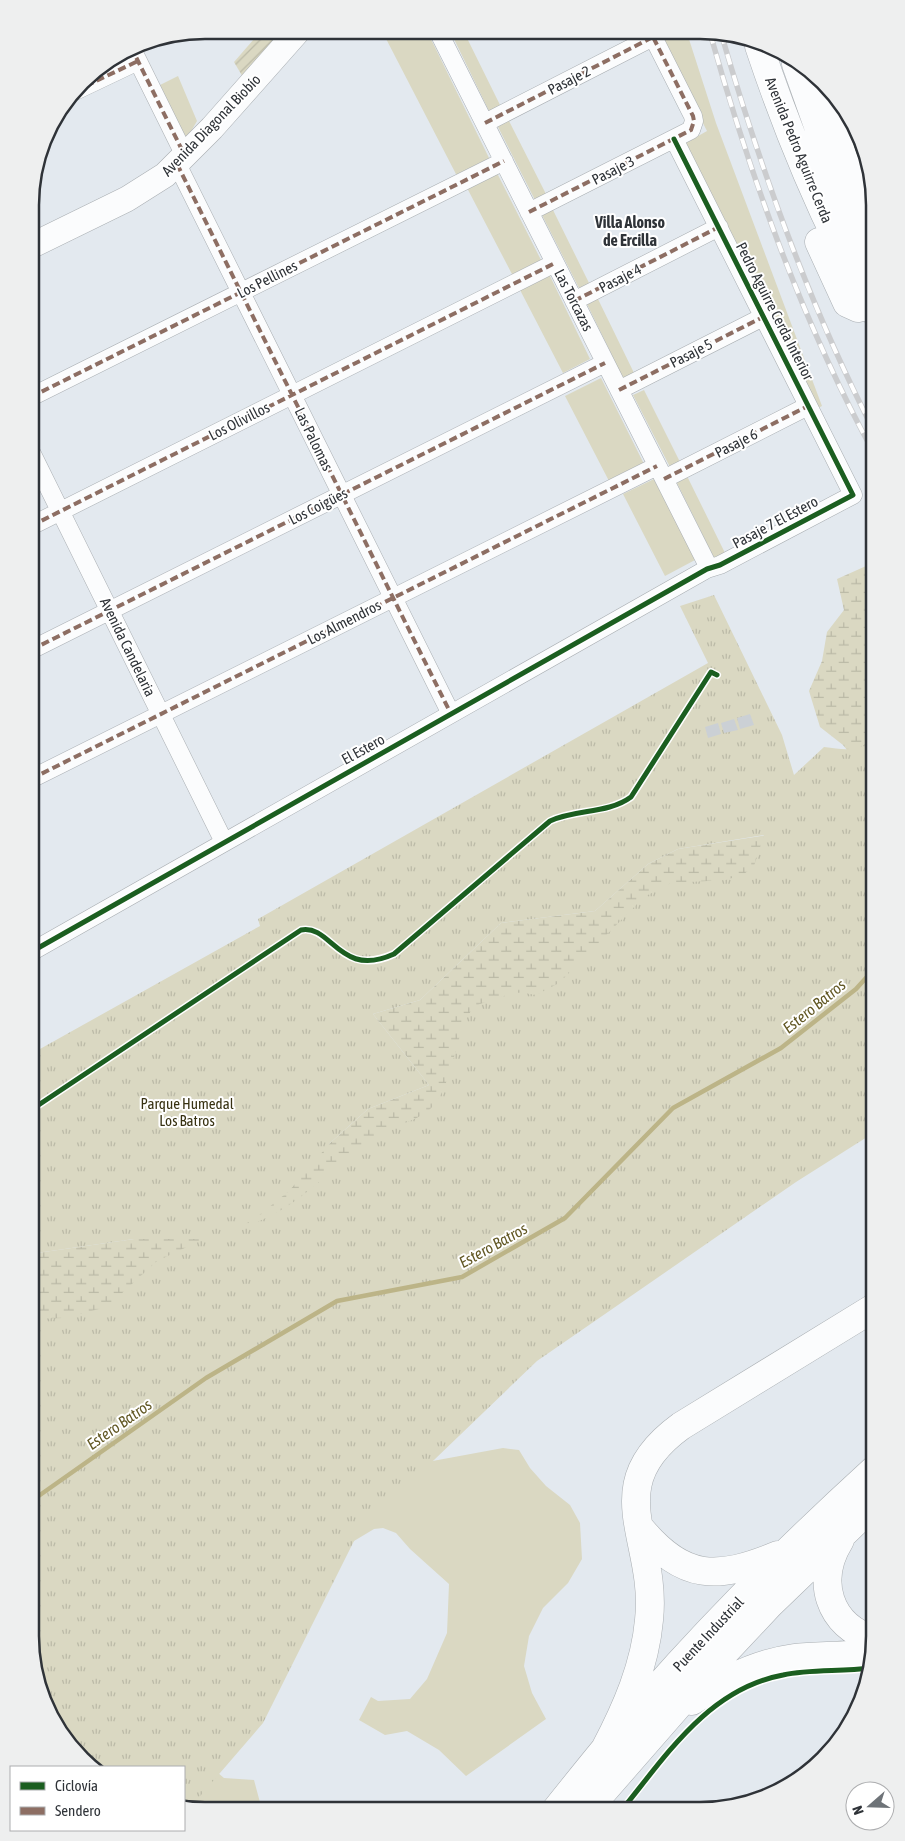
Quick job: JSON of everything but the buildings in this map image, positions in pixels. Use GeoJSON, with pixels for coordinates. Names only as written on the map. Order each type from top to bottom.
{"type":"FeatureCollection","features":[{"type":"Feature","properties":{"kind":"highway","name":"Avenida Pedro Aguirre Cerda"},"geometry":{"type":"LineString","coordinates":[[762,51],[776,97],[815,196],[866,292]]}},
{"type":"Feature","properties":{"kind":"highway","name":"Avenida Pedro Aguirre Cerda"},"geometry":{"type":"LineString","coordinates":[[799,71],[831,164],[866,236]]}},
{"type":"Feature","properties":{"kind":"highway"},"geometry":{"type":"LineString","coordinates":[[605,1749],[629,1698],[646,1639],[650,1600],[635,1503],[638,1478],[645,1461],[658,1444],[681,1426],[866,1313]]}},
{"type":"Feature","properties":{"kind":"highway","name":"Puente Industrial"},"geometry":{"type":"LineString","coordinates":[[562,1802],[650,1696],[786,1551],[866,1477]]}},
{"type":"Feature","properties":{"kind":"highway","name":"Puente Industrial"},"geometry":{"type":"LineString","coordinates":[[594,1802],[661,1724],[769,1605],[866,1512]]}},
{"type":"Feature","properties":{"kind":"highway"},"geometry":{"type":"LineString","coordinates":[[640,1528],[666,1556],[681,1566],[697,1570],[715,1572],[743,1568],[786,1551]]}},
{"type":"Feature","properties":{"kind":"highway"},"geometry":{"type":"LineString","coordinates":[[845,1532],[835,1547],[829,1567],[830,1597],[836,1614],[846,1626],[866,1637]]}},
{"type":"Feature","properties":{"kind":"highway"},"geometry":{"type":"LineString","coordinates":[[661,1724],[704,1693],[754,1668],[794,1658],[865,1653]]}},
{"type":"Feature","properties":{"kind":"main road","name":"Avenida Diagonal Biobío"},"geometry":{"type":"LineString","coordinates":[[39,242],[141,192],[181,160],[290,39]]}},
{"type":"Feature","properties":{"kind":"main road"},"geometry":{"type":"LineString","coordinates":[[826,96],[866,210]]}},
{"type":"Feature","properties":{"kind":"street","name":"Las Torcazas"},"geometry":{"type":"LineString","coordinates":[[444,39],[529,212],[707,564],[707,569]]}},
{"type":"Feature","properties":{"kind":"street","name":"Pasaje 2"},"geometry":{"type":"LineString","coordinates":[[485,124],[644,39]]}},
{"type":"Feature","properties":{"kind":"street","name":"Pasaje 3"},"geometry":{"type":"LineString","coordinates":[[529,212],[688,132],[694,126],[693,116],[654,39]]}},
{"type":"Feature","properties":{"kind":"street","name":"Las Palomas"},"geometry":{"type":"LineString","coordinates":[[135,54],[241,292],[451,714]]}},
{"type":"Feature","properties":{"kind":"street"},"geometry":{"type":"LineString","coordinates":[[104,73],[135,54]]}},
{"type":"Feature","properties":{"kind":"street","name":"Pedro Aguirre Cerda Interior"},"geometry":{"type":"LineString","coordinates":[[674,139],[853,495]]}},
{"type":"Feature","properties":{"kind":"street","name":"Los Pellines"},"geometry":{"type":"LineString","coordinates":[[39,393],[504,161]]}},
{"type":"Feature","properties":{"kind":"street","name":"Pasaje 4"},"geometry":{"type":"LineString","coordinates":[[574,301],[719,227]]}},
{"type":"Feature","properties":{"kind":"street","name":"Los Olivillos"},"geometry":{"type":"LineString","coordinates":[[39,522],[555,263]]}},
{"type":"Feature","properties":{"kind":"street","name":"Pasaje 5"},"geometry":{"type":"LineString","coordinates":[[619,390],[764,317]]}},
{"type":"Feature","properties":{"kind":"street","name":"Los Coigües"},"geometry":{"type":"LineString","coordinates":[[39,646],[605,363]]}},
{"type":"Feature","properties":{"kind":"street","name":"Pasaje 6"},"geometry":{"type":"LineString","coordinates":[[661,473],[808,406]]}},
{"type":"Feature","properties":{"kind":"street","name":"Avenida Candelaria"},"geometry":{"type":"LineString","coordinates":[[39,468],[224,842]]}},
{"type":"Feature","properties":{"kind":"street","name":"Los Almendros"},"geometry":{"type":"LineString","coordinates":[[39,775],[393,598],[661,473]]}},
{"type":"Feature","properties":{"kind":"street","name":"Pasaje 7 El Estero"},"geometry":{"type":"LineString","coordinates":[[707,569],[720,565],[853,495]]}},
{"type":"Feature","properties":{"kind":"street","name":"El Estero"},"geometry":{"type":"LineString","coordinates":[[39,947],[707,569]]}},
{"type":"Feature","properties":{"kind":"green space"},"geometry":{"type":"Polygon","coordinates":[[[254,39],[277,39],[244,79],[234,62],[254,39]]]}},
{"type":"Feature","properties":{"kind":"green space"},"geometry":{"type":"Polygon","coordinates":[[[386,39],[431,39],[490,160],[457,176],[386,39]]]}},
{"type":"Feature","properties":{"kind":"green space"},"geometry":{"type":"Polygon","coordinates":[[[454,39],[467,39],[501,107],[490,113],[454,39]]]}},
{"type":"Feature","properties":{"kind":"green space"},"geometry":{"type":"Polygon","coordinates":[[[660,39],[689,39],[716,123],[822,406],[816,409],[684,144],[707,131],[660,39]]]}},
{"type":"Feature","properties":{"kind":"green space"},"geometry":{"type":"Polygon","coordinates":[[[178,76],[197,121],[186,140],[160,85],[178,76]]]}},
{"type":"Feature","properties":{"kind":"green space"},"geometry":{"type":"Polygon","coordinates":[[[507,117],[548,198],[537,204],[496,123],[507,117]]]}},
{"type":"Feature","properties":{"kind":"green space"},"geometry":{"type":"Polygon","coordinates":[[[496,171],[542,262],[513,276],[466,186],[496,171]]]}},
{"type":"Feature","properties":{"kind":"green space"},"geometry":{"type":"Polygon","coordinates":[[[553,210],[591,287],[581,292],[542,215],[553,210]]]}},
{"type":"Feature","properties":{"kind":"green space"},"geometry":{"type":"Polygon","coordinates":[[[549,274],[590,359],[563,373],[519,288],[549,274]]]}},
{"type":"Feature","properties":{"kind":"green space"},"geometry":{"type":"Polygon","coordinates":[[[597,297],[635,375],[624,380],[586,302],[597,297]]]}},
{"type":"Feature","properties":{"kind":"green space"},"geometry":{"type":"Polygon","coordinates":[[[601,378],[644,464],[609,481],[565,396],[601,378]]]}},
{"type":"Feature","properties":{"kind":"green space"},"geometry":{"type":"Polygon","coordinates":[[[644,390],[681,464],[671,469],[633,395],[644,390]]]}},
{"type":"Feature","properties":{"kind":"green space"},"geometry":{"type":"Polygon","coordinates":[[[687,476],[727,557],[716,562],[676,481],[687,476]]]}},
{"type":"Feature","properties":{"kind":"green space"},"geometry":{"type":"Polygon","coordinates":[[[654,479],[695,560],[665,576],[623,494],[654,479]]]}},
{"type":"Feature","properties":{"kind":"green space"},"geometry":{"type":"Polygon","coordinates":[[[866,566],[866,1033],[39,1538],[39,1253],[134,1239],[214,1238],[330,1143],[368,1109],[429,1085],[373,1014],[420,1000],[501,923],[595,911],[648,864],[678,849],[773,834],[864,771],[843,745],[820,727],[809,691],[822,661],[827,632],[844,610],[837,579],[866,566]]]}},
{"type":"Feature","properties":{"kind":"green space","name":"Parque Humedal Los Batros"},"geometry":{"type":"Polygon","coordinates":[[[714,595],[782,735],[794,775],[824,747],[851,749],[866,744],[866,1138],[796,1182],[537,1361],[358,1533],[263,1723],[195,1802],[185,1801],[185,1766],[101,1766],[80,1746],[56,1710],[42,1669],[39,1648],[39,1319],[64,1318],[107,1307],[157,1261],[204,1239],[134,1239],[39,1253],[39,1050],[260,926],[258,919],[708,663],[680,606],[714,595]],[[764,835],[678,849],[648,864],[595,911],[501,923],[420,1000],[373,1014],[429,1085],[368,1109],[330,1143],[289,1191],[253,1220],[237,1228],[257,1222],[276,1213],[311,1189],[378,1135],[417,1118],[429,1110],[438,1100],[444,1087],[463,1026],[468,1015],[475,1007],[512,994],[536,995],[559,983],[644,897],[671,883],[726,880],[744,874],[754,866],[764,835]]]}},
{"type":"Feature","properties":{"kind":"green space"},"geometry":{"type":"Polygon","coordinates":[[[503,1448],[519,1450],[530,1468],[546,1486],[570,1505],[580,1523],[582,1559],[568,1583],[543,1608],[529,1636],[524,1666],[532,1693],[546,1719],[466,1776],[439,1750],[407,1731],[385,1735],[359,1720],[371,1697],[378,1701],[410,1699],[427,1679],[447,1633],[449,1584],[410,1549],[396,1533],[383,1528],[374,1529],[349,1544],[373,1472],[503,1448]]]}},
{"type":"Feature","properties":{"kind":"green space"},"geometry":{"type":"Polygon","coordinates":[[[210,1766],[224,1778],[254,1780],[260,1802],[185,1801],[185,1767],[210,1766]]]}},
{"type":"Feature","properties":{"kind":"waterway","name":"Estero Batros"},"geometry":{"type":"LineString","coordinates":[[39,1496],[206,1378],[337,1301],[462,1277],[565,1218],[673,1108],[781,1048],[856,989],[866,978]]}},
{"type":"Feature","properties":{"kind":"railway"},"geometry":{"type":"LineString","coordinates":[[712,39],[743,141],[780,248],[824,353],[866,438]]}},
{"type":"Feature","properties":{"kind":"railway"},"geometry":{"type":"LineString","coordinates":[[723,41],[736,85],[788,237],[829,336],[866,415]]}},
{"type":"Feature","properties":{"kind":"marked path"},"geometry":{"type":"LineString","coordinates":[[485,123],[649,39]]}},
{"type":"Feature","properties":{"kind":"marked path"},"geometry":{"type":"LineString","coordinates":[[529,212],[691,130],[694,121],[693,116],[654,39]]}},
{"type":"Feature","properties":{"kind":"marked path"},"geometry":{"type":"LineString","coordinates":[[135,54],[185,156]]}},
{"type":"Feature","properties":{"kind":"marked path"},"geometry":{"type":"LineString","coordinates":[[91,83],[138,61]]}},
{"type":"Feature","properties":{"kind":"marked path"},"geometry":{"type":"LineString","coordinates":[[39,393],[504,161]]}},
{"type":"Feature","properties":{"kind":"marked path"},"geometry":{"type":"LineString","coordinates":[[177,164],[451,714]]}},
{"type":"Feature","properties":{"kind":"marked path"},"geometry":{"type":"LineString","coordinates":[[574,301],[719,227]]}},
{"type":"Feature","properties":{"kind":"marked path"},"geometry":{"type":"LineString","coordinates":[[39,522],[555,263]]}},
{"type":"Feature","properties":{"kind":"marked path"},"geometry":{"type":"LineString","coordinates":[[619,390],[763,317]]}},
{"type":"Feature","properties":{"kind":"marked path"},"geometry":{"type":"LineString","coordinates":[[39,646],[605,363]]}},
{"type":"Feature","properties":{"kind":"marked path"},"geometry":{"type":"LineString","coordinates":[[664,479],[808,406]]}},
{"type":"Feature","properties":{"kind":"marked path"},"geometry":{"type":"LineString","coordinates":[[39,775],[657,466]]}},
{"type":"Feature","properties":{"kind":"cycle path"},"geometry":{"type":"LineString","coordinates":[[39,947],[707,569],[720,565],[853,495],[674,139]]}},
{"type":"Feature","properties":{"kind":"cycle path"},"geometry":{"type":"LineString","coordinates":[[39,1105],[301,930],[312,930],[349,956],[361,960],[375,960],[394,954],[550,821],[560,817],[602,809],[631,797],[711,672],[717,675]]}},
{"type":"Feature","properties":{"kind":"cycle path"},"geometry":{"type":"LineString","coordinates":[[628,1802],[672,1747],[711,1710],[732,1694],[756,1683],[783,1675],[863,1669]]}},
{"type":"Feature","properties":{"kind":"district","name":"Villa Alonso de Ercilla"},"geometry":{"type":"Point","coordinates":[630,231]}}]}
